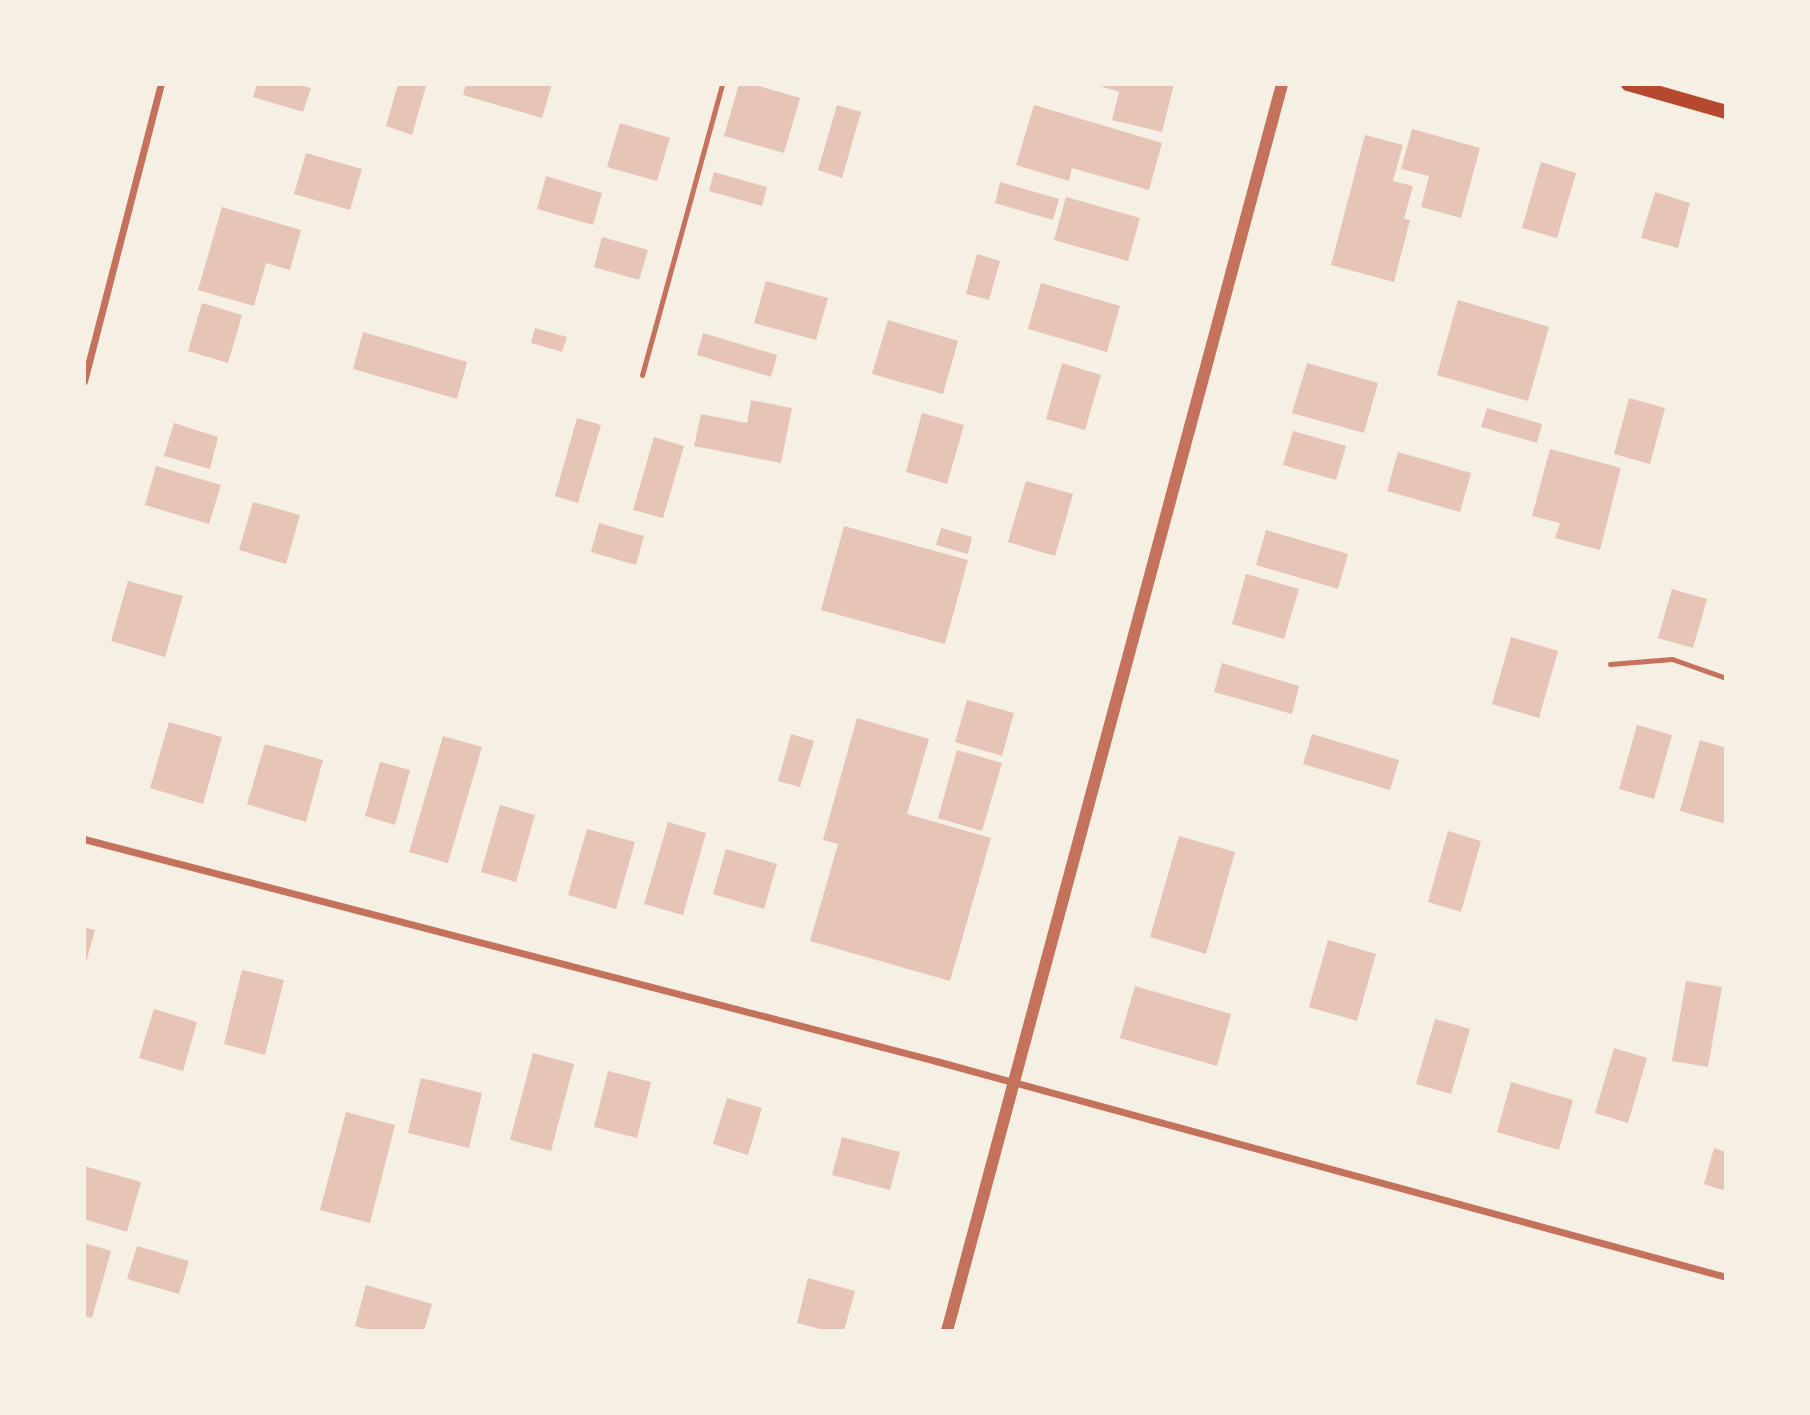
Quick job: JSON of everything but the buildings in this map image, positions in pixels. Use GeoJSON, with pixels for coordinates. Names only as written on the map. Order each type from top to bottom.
{"type":"FeatureCollection","features":[{"type":"Feature","properties":{"kind":"main road"},"geometry":{"type":"LineString","coordinates":[[1628,84],[1726,112]]}},
{"type":"Feature","properties":{"kind":"street"},"geometry":{"type":"LineString","coordinates":[[84,381],[161,84]]}},
{"type":"Feature","properties":{"kind":"street"},"geometry":{"type":"LineString","coordinates":[[947,1331],[1282,84]]}},
{"type":"Feature","properties":{"kind":"street"},"geometry":{"type":"LineString","coordinates":[[84,839],[1013,1082],[1726,1277]]}},
{"type":"Feature","properties":{"kind":"lane"},"geometry":{"type":"LineString","coordinates":[[642,375],[722,84]]}},
{"type":"Feature","properties":{"kind":"lane"},"geometry":{"type":"LineString","coordinates":[[1610,664],[1672,659],[1726,678]]}}]}
